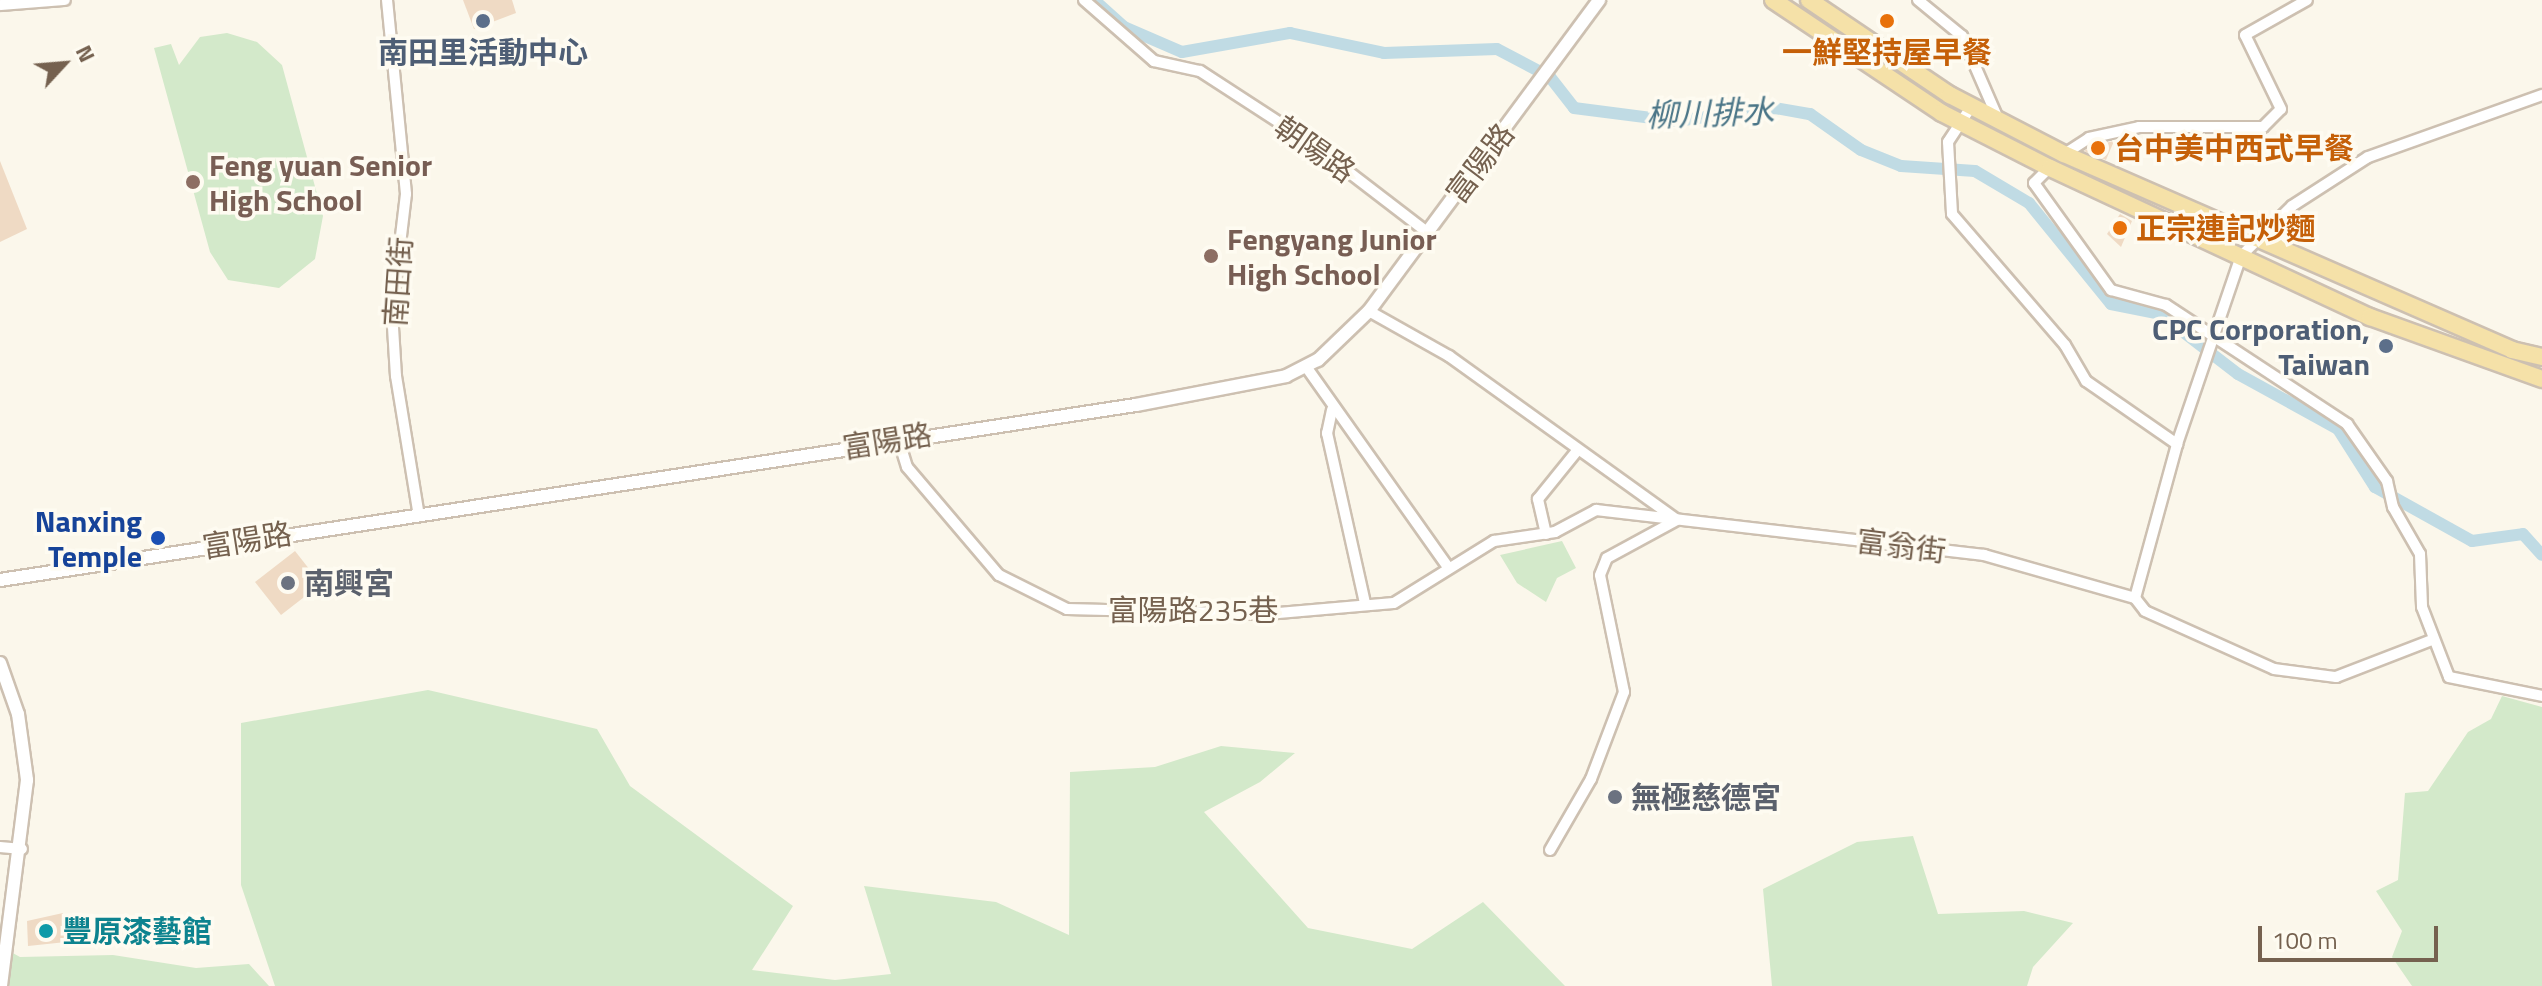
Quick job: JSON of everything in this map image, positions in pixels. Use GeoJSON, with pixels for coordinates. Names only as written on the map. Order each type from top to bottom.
{"type":"FeatureCollection","features":[{"type":"Feature","properties":{"kind":"main road"},"geometry":{"type":"LineString","coordinates":[[1773,0],[1960,122],[2050,168],[2446,349],[2542,379]]}},
{"type":"Feature","properties":{"kind":"main road"},"geometry":{"type":"LineString","coordinates":[[1809,0],[1971,107],[2064,154],[2512,350],[2542,357]]}},
{"type":"Feature","properties":{"kind":"street"},"geometry":{"type":"LineString","coordinates":[[0,5],[65,0]]}},
{"type":"Feature","properties":{"kind":"street","name":"南田街"},"geometry":{"type":"LineString","coordinates":[[387,0],[406,194],[392,325],[419,516]]}},
{"type":"Feature","properties":{"kind":"street","name":"朝陽路"},"geometry":{"type":"LineString","coordinates":[[1084,0],[1154,61],[1200,71],[1311,143],[1427,232]]}},
{"type":"Feature","properties":{"kind":"street","name":"富陽路"},"geometry":{"type":"LineString","coordinates":[[0,580],[1252,386],[1307,368],[1369,311],[1599,0]]}},
{"type":"Feature","properties":{"kind":"street"},"geometry":{"type":"LineString","coordinates":[[1918,0],[1962,36],[1999,121]]}},
{"type":"Feature","properties":{"kind":"street"},"geometry":{"type":"LineString","coordinates":[[2307,0],[2245,35],[2281,109],[2263,127],[2139,127],[2089,138],[2064,154],[2034,183],[2111,290],[2166,305],[2210,339],[2333,412],[2387,482],[2393,507],[2420,554],[2422,607],[2432,640],[2449,677],[2542,696]]}},
{"type":"Feature","properties":{"kind":"street"},"geometry":{"type":"LineString","coordinates":[[2135,598],[2177,444],[2210,339],[2241,256],[2292,206],[2368,157],[2542,95]]}},
{"type":"Feature","properties":{"kind":"street"},"geometry":{"type":"LineString","coordinates":[[1971,107],[1948,142],[1952,214],[2065,345],[2086,381],[2177,444]]}},
{"type":"Feature","properties":{"kind":"street","name":"富翁街"},"geometry":{"type":"LineString","coordinates":[[1369,311],[1449,356],[1576,452],[1677,520],[1984,555],[2135,598],[2145,611],[2274,669],[2336,677],[2432,640]]}},
{"type":"Feature","properties":{"kind":"street"},"geometry":{"type":"LineString","coordinates":[[1307,368],[1332,410],[1447,566]]}},
{"type":"Feature","properties":{"kind":"street"},"geometry":{"type":"LineString","coordinates":[[1332,410],[1327,433],[1365,603]]}},
{"type":"Feature","properties":{"kind":"street","name":"富陽路235巷"},"geometry":{"type":"LineString","coordinates":[[899,441],[907,467],[999,575],[1067,609],[1267,614],[1365,603],[1394,603],[1447,566],[1494,541],[1546,534],[1596,510],[1677,520]]}},
{"type":"Feature","properties":{"kind":"street"},"geometry":{"type":"LineString","coordinates":[[1546,534],[1538,499],[1576,452]]}},
{"type":"Feature","properties":{"kind":"street"},"geometry":{"type":"LineString","coordinates":[[1550,850],[1591,779],[1624,692],[1600,575],[1607,558],[1677,520]]}},
{"type":"Feature","properties":{"kind":"street"},"geometry":{"type":"LineString","coordinates":[[0,663],[23,745],[22,849],[1,986]]}},
{"type":"Feature","properties":{"kind":"street"},"geometry":{"type":"LineString","coordinates":[[0,847],[22,849]]}},
{"type":"Feature","properties":{"kind":"green space"},"geometry":{"type":"Polygon","coordinates":[[[227,33],[257,42],[282,65],[323,216],[315,259],[279,288],[228,280],[210,252],[154,48],[171,44],[179,65],[200,37],[227,33]]]}},
{"type":"Feature","properties":{"kind":"green space"},"geometry":{"type":"Polygon","coordinates":[[[1562,541],[1576,568],[1557,578],[1546,602],[1517,583],[1500,555],[1562,541]]]}},
{"type":"Feature","properties":{"kind":"green space"},"geometry":{"type":"Polygon","coordinates":[[[428,690],[597,729],[630,786],[793,906],[752,970],[835,980],[891,974],[864,886],[996,902],[1069,935],[1070,772],[1155,767],[1221,746],[1295,753],[1260,782],[1204,812],[1308,928],[1412,949],[1483,902],[1565,986],[275,986],[241,885],[241,723],[428,690]]]}},
{"type":"Feature","properties":{"kind":"green space"},"geometry":{"type":"Polygon","coordinates":[[[2502,696],[2542,707],[2542,986],[2412,986],[2392,957],[2402,931],[2376,891],[2398,880],[2405,793],[2428,791],[2468,732],[2491,719],[2502,696]]]}},
{"type":"Feature","properties":{"kind":"green space"},"geometry":{"type":"Polygon","coordinates":[[[1913,836],[1938,914],[2024,911],[2073,923],[2033,967],[2027,986],[1772,986],[1763,889],[1857,842],[1913,836]]]}},
{"type":"Feature","properties":{"kind":"green space"},"geometry":{"type":"Polygon","coordinates":[[[0,946],[20,957],[113,955],[196,968],[249,964],[269,986],[0,986],[0,946]]]}},
{"type":"Feature","properties":{"kind":"building","name":"南田里活動中心"},"geometry":{"type":"Polygon","coordinates":[[[463,0],[512,0],[516,13],[474,29],[463,0]]]}},
{"type":"Feature","properties":{"kind":"building","name":"台中美中西式早餐"},"geometry":{"type":"Polygon","coordinates":[[[2114,141],[2106,160],[2084,151],[2092,146],[2114,141]]]}},
{"type":"Feature","properties":{"kind":"building"},"geometry":{"type":"Polygon","coordinates":[[[0,161],[27,229],[0,242],[0,161]]]}},
{"type":"Feature","properties":{"kind":"building","name":"正宗連記炒麵"},"geometry":{"type":"Polygon","coordinates":[[[2120,214],[2132,221],[2121,247],[2107,234],[2120,214]]]}},
{"type":"Feature","properties":{"kind":"building","name":"南興宮"},"geometry":{"type":"Polygon","coordinates":[[[295,551],[321,584],[281,615],[255,582],[295,551]]]}},
{"type":"Feature","properties":{"kind":"building","name":"豐原漆藝館"},"geometry":{"type":"Polygon","coordinates":[[[63,913],[66,942],[28,946],[27,921],[63,913]]]}},
{"type":"Feature","properties":{"kind":"waterway","name":"柳川排水"},"geometry":{"type":"LineString","coordinates":[[1094,0],[1124,27],[1182,52],[1290,33],[1384,53],[1497,49],[1550,77],[1574,108],[1676,121],[1775,108],[1810,114],[1861,150],[1901,166],[1975,171],[2029,203],[2111,304],[2160,314],[2238,374],[2338,429],[2375,487],[2472,541],[2523,534],[2542,555]]}},
{"type":"Feature","properties":{"kind":"place","name":"南田里活動中心"},"geometry":{"type":"Point","coordinates":[483,21]}},
{"type":"Feature","properties":{"kind":"place","name":"一鮮堅持屋早餐"},"geometry":{"type":"Point","coordinates":[1887,21]}},
{"type":"Feature","properties":{"kind":"place","name":"台中美中西式早餐"},"geometry":{"type":"Point","coordinates":[2098,148]}},
{"type":"Feature","properties":{"kind":"place","name":"Feng yuan Senior High School"},"geometry":{"type":"Point","coordinates":[193,182]}},
{"type":"Feature","properties":{"kind":"place","name":"正宗連記炒麵"},"geometry":{"type":"Point","coordinates":[2120,228]}},
{"type":"Feature","properties":{"kind":"place","name":"Fengyang Junior High School"},"geometry":{"type":"Point","coordinates":[1211,256]}},
{"type":"Feature","properties":{"kind":"place","name":"CPC Corporation, Taiwan"},"geometry":{"type":"Point","coordinates":[2386,346]}},
{"type":"Feature","properties":{"kind":"place","name":"Nanxing Temple"},"geometry":{"type":"Point","coordinates":[158,538]}},
{"type":"Feature","properties":{"kind":"place","name":"南興宮"},"geometry":{"type":"Point","coordinates":[288,583]}},
{"type":"Feature","properties":{"kind":"place","name":"無極慈德宮"},"geometry":{"type":"Point","coordinates":[1615,797]}},
{"type":"Feature","properties":{"kind":"place","name":"豐原漆藝館"},"geometry":{"type":"Point","coordinates":[46,931]}}]}
